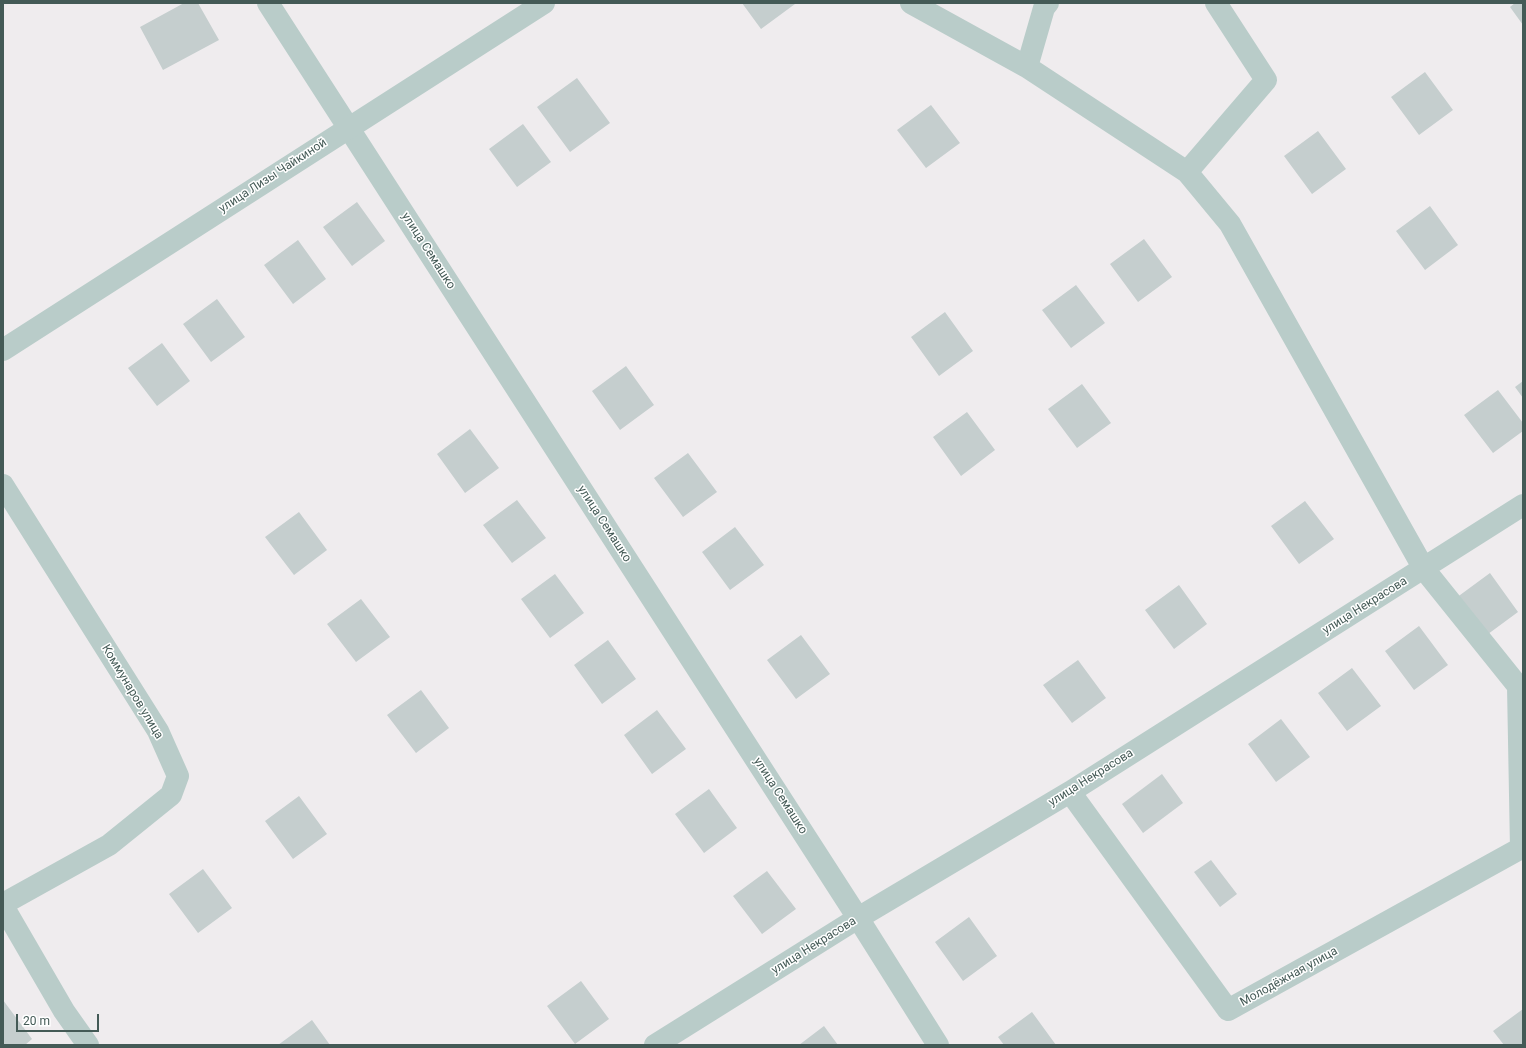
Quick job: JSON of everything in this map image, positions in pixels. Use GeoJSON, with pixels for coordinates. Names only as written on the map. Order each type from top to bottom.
{"type":"FeatureCollection","features":[{"type":"Feature","properties":{"kind":"street","name":"улица Семашко"},"geometry":{"type":"LineString","coordinates":[[268,3],[858,918],[938,1045]]}},
{"type":"Feature","properties":{"kind":"street","name":"улица Лизы Чайкиной"},"geometry":{"type":"LineString","coordinates":[[3,350],[348,127],[544,3]]}},
{"type":"Feature","properties":{"kind":"street"},"geometry":{"type":"LineString","coordinates":[[911,3],[1028,67],[1186,172],[1230,224],[1424,569],[1521,687],[1522,848]]}},
{"type":"Feature","properties":{"kind":"street"},"geometry":{"type":"LineString","coordinates":[[1028,67],[1044,8],[1048,3]]}},
{"type":"Feature","properties":{"kind":"street"},"geometry":{"type":"LineString","coordinates":[[1186,172],[1266,80],[1216,3]]}},
{"type":"Feature","properties":{"kind":"street","name":"Коммунаров улица"},"geometry":{"type":"LineString","coordinates":[[3,485],[158,731],[178,776],[171,795],[109,846],[3,905],[64,1011],[88,1045]]}},
{"type":"Feature","properties":{"kind":"street","name":"улица Некрасова"},"geometry":{"type":"LineString","coordinates":[[655,1045],[858,918],[1070,792],[1523,505]]}},
{"type":"Feature","properties":{"kind":"street","name":"Молодёжная улица"},"geometry":{"type":"LineString","coordinates":[[1070,792],[1228,1010],[1522,848]]}},
{"type":"Feature","properties":{"kind":"building"},"geometry":{"type":"Polygon","coordinates":[[[184,3],[198,3],[219,40],[163,70],[140,27],[184,3]]]}},
{"type":"Feature","properties":{"kind":"building"},"geometry":{"type":"Polygon","coordinates":[[[742,3],[794,3],[795,4],[761,29],[742,3]]]}},
{"type":"Feature","properties":{"kind":"building"},"geometry":{"type":"Polygon","coordinates":[[[1515,3],[1523,3],[1523,25],[1510,7],[1515,3]]]}},
{"type":"Feature","properties":{"kind":"building"},"geometry":{"type":"Polygon","coordinates":[[[1425,72],[1453,110],[1419,135],[1391,97],[1425,72]]]}},
{"type":"Feature","properties":{"kind":"building"},"geometry":{"type":"Polygon","coordinates":[[[577,78],[610,123],[570,152],[537,107],[577,78]]]}},
{"type":"Feature","properties":{"kind":"building"},"geometry":{"type":"Polygon","coordinates":[[[931,105],[960,143],[926,168],[897,130],[931,105]]]}},
{"type":"Feature","properties":{"kind":"building"},"geometry":{"type":"Polygon","coordinates":[[[523,124],[551,162],[517,187],[489,149],[523,124]]]}},
{"type":"Feature","properties":{"kind":"building"},"geometry":{"type":"Polygon","coordinates":[[[1318,131],[1346,169],[1312,194],[1284,156],[1318,131]]]}},
{"type":"Feature","properties":{"kind":"building"},"geometry":{"type":"Polygon","coordinates":[[[357,202],[385,241],[352,266],[323,227],[357,202]]]}},
{"type":"Feature","properties":{"kind":"building"},"geometry":{"type":"Polygon","coordinates":[[[1430,206],[1458,245],[1425,270],[1396,231],[1430,206]]]}},
{"type":"Feature","properties":{"kind":"building"},"geometry":{"type":"Polygon","coordinates":[[[1144,239],[1172,277],[1138,302],[1110,264],[1144,239]]]}},
{"type":"Feature","properties":{"kind":"building"},"geometry":{"type":"Polygon","coordinates":[[[298,240],[326,279],[293,304],[264,265],[298,240]]]}},
{"type":"Feature","properties":{"kind":"building"},"geometry":{"type":"Polygon","coordinates":[[[1076,285],[1105,323],[1071,348],[1042,310],[1076,285]]]}},
{"type":"Feature","properties":{"kind":"building"},"geometry":{"type":"Polygon","coordinates":[[[217,299],[245,337],[211,362],[183,324],[217,299]]]}},
{"type":"Feature","properties":{"kind":"building"},"geometry":{"type":"Polygon","coordinates":[[[945,312],[973,351],[939,376],[911,337],[945,312]]]}},
{"type":"Feature","properties":{"kind":"building"},"geometry":{"type":"Polygon","coordinates":[[[162,343],[190,381],[157,406],[128,368],[162,343]]]}},
{"type":"Feature","properties":{"kind":"building"},"geometry":{"type":"Polygon","coordinates":[[[626,366],[654,405],[620,430],[592,391],[626,366]]]}},
{"type":"Feature","properties":{"kind":"building"},"geometry":{"type":"Polygon","coordinates":[[[1523,381],[1523,398],[1515,387],[1523,381]]]}},
{"type":"Feature","properties":{"kind":"building"},"geometry":{"type":"Polygon","coordinates":[[[1082,384],[1111,423],[1077,448],[1048,409],[1082,384]]]}},
{"type":"Feature","properties":{"kind":"building"},"geometry":{"type":"Polygon","coordinates":[[[1498,390],[1523,423],[1523,431],[1493,453],[1464,415],[1498,390]]]}},
{"type":"Feature","properties":{"kind":"building"},"geometry":{"type":"Polygon","coordinates":[[[967,412],[995,450],[961,476],[933,437],[967,412]]]}},
{"type":"Feature","properties":{"kind":"building"},"geometry":{"type":"Polygon","coordinates":[[[470,429],[499,468],[465,493],[437,454],[470,429]]]}},
{"type":"Feature","properties":{"kind":"building"},"geometry":{"type":"Polygon","coordinates":[[[688,453],[717,492],[683,517],[654,478],[688,453]]]}},
{"type":"Feature","properties":{"kind":"building"},"geometry":{"type":"Polygon","coordinates":[[[517,500],[546,538],[512,563],[483,525],[517,500]]]}},
{"type":"Feature","properties":{"kind":"building"},"geometry":{"type":"Polygon","coordinates":[[[1305,501],[1334,539],[1299,564],[1271,526],[1305,501]]]}},
{"type":"Feature","properties":{"kind":"building"},"geometry":{"type":"Polygon","coordinates":[[[299,512],[327,550],[294,575],[265,537],[299,512]]]}},
{"type":"Feature","properties":{"kind":"building"},"geometry":{"type":"Polygon","coordinates":[[[735,527],[764,565],[730,590],[702,552],[735,527]]]}},
{"type":"Feature","properties":{"kind":"building"},"geometry":{"type":"Polygon","coordinates":[[[1490,573],[1518,612],[1484,637],[1456,598],[1490,573]]]}},
{"type":"Feature","properties":{"kind":"building"},"geometry":{"type":"Polygon","coordinates":[[[555,574],[584,613],[550,638],[521,599],[555,574]]]}},
{"type":"Feature","properties":{"kind":"building"},"geometry":{"type":"Polygon","coordinates":[[[1179,585],[1207,624],[1174,649],[1145,610],[1179,585]]]}},
{"type":"Feature","properties":{"kind":"building"},"geometry":{"type":"Polygon","coordinates":[[[361,599],[390,637],[356,662],[327,624],[361,599]]]}},
{"type":"Feature","properties":{"kind":"building"},"geometry":{"type":"Polygon","coordinates":[[[1419,626],[1448,665],[1414,690],[1385,651],[1419,626]]]}},
{"type":"Feature","properties":{"kind":"building"},"geometry":{"type":"Polygon","coordinates":[[[801,635],[830,674],[796,699],[767,660],[801,635]]]}},
{"type":"Feature","properties":{"kind":"building"},"geometry":{"type":"Polygon","coordinates":[[[608,640],[636,679],[602,704],[574,665],[608,640]]]}},
{"type":"Feature","properties":{"kind":"building"},"geometry":{"type":"Polygon","coordinates":[[[1078,660],[1106,698],[1072,723],[1043,685],[1078,660]]]}},
{"type":"Feature","properties":{"kind":"building"},"geometry":{"type":"Polygon","coordinates":[[[1352,668],[1381,706],[1347,731],[1318,693],[1352,668]]]}},
{"type":"Feature","properties":{"kind":"building"},"geometry":{"type":"Polygon","coordinates":[[[421,690],[449,728],[416,753],[387,715],[421,690]]]}},
{"type":"Feature","properties":{"kind":"building"},"geometry":{"type":"Polygon","coordinates":[[[657,710],[686,749],[652,774],[624,735],[657,710]]]}},
{"type":"Feature","properties":{"kind":"building"},"geometry":{"type":"Polygon","coordinates":[[[1281,719],[1310,757],[1276,782],[1248,744],[1281,719]]]}},
{"type":"Feature","properties":{"kind":"building"},"geometry":{"type":"Polygon","coordinates":[[[1162,774],[1183,803],[1143,833],[1122,804],[1162,774]]]}},
{"type":"Feature","properties":{"kind":"building"},"geometry":{"type":"Polygon","coordinates":[[[709,789],[737,828],[704,853],[675,814],[709,789]]]}},
{"type":"Feature","properties":{"kind":"building"},"geometry":{"type":"Polygon","coordinates":[[[299,796],[327,834],[293,859],[265,821],[299,796]]]}},
{"type":"Feature","properties":{"kind":"building"},"geometry":{"type":"Polygon","coordinates":[[[1211,860],[1237,894],[1220,907],[1194,872],[1211,860]]]}},
{"type":"Feature","properties":{"kind":"building"},"geometry":{"type":"Polygon","coordinates":[[[203,869],[232,908],[198,933],[169,894],[203,869]]]}},
{"type":"Feature","properties":{"kind":"building"},"geometry":{"type":"Polygon","coordinates":[[[767,871],[796,909],[762,934],[733,896],[767,871]]]}},
{"type":"Feature","properties":{"kind":"building"},"geometry":{"type":"Polygon","coordinates":[[[969,917],[997,956],[963,981],[935,942],[969,917]]]}},
{"type":"Feature","properties":{"kind":"building"},"geometry":{"type":"Polygon","coordinates":[[[581,981],[609,1019],[575,1044],[547,1006],[581,981]]]}},
{"type":"Feature","properties":{"kind":"building"},"geometry":{"type":"Polygon","coordinates":[[[3,1000],[32,1039],[25,1045],[3,1045],[3,1000]]]}},
{"type":"Feature","properties":{"kind":"building"},"geometry":{"type":"Polygon","coordinates":[[[1523,1009],[1523,1045],[1504,1045],[1493,1031],[1523,1009]]]}},
{"type":"Feature","properties":{"kind":"building"},"geometry":{"type":"Polygon","coordinates":[[[1032,1012],[1056,1045],[1004,1045],[998,1037],[1032,1012]]]}},
{"type":"Feature","properties":{"kind":"building"},"geometry":{"type":"Polygon","coordinates":[[[312,1020],[330,1045],[278,1045],[312,1020]]]}},
{"type":"Feature","properties":{"kind":"building"},"geometry":{"type":"Polygon","coordinates":[[[824,1026],[838,1045],[799,1045],[824,1026]]]}}]}
